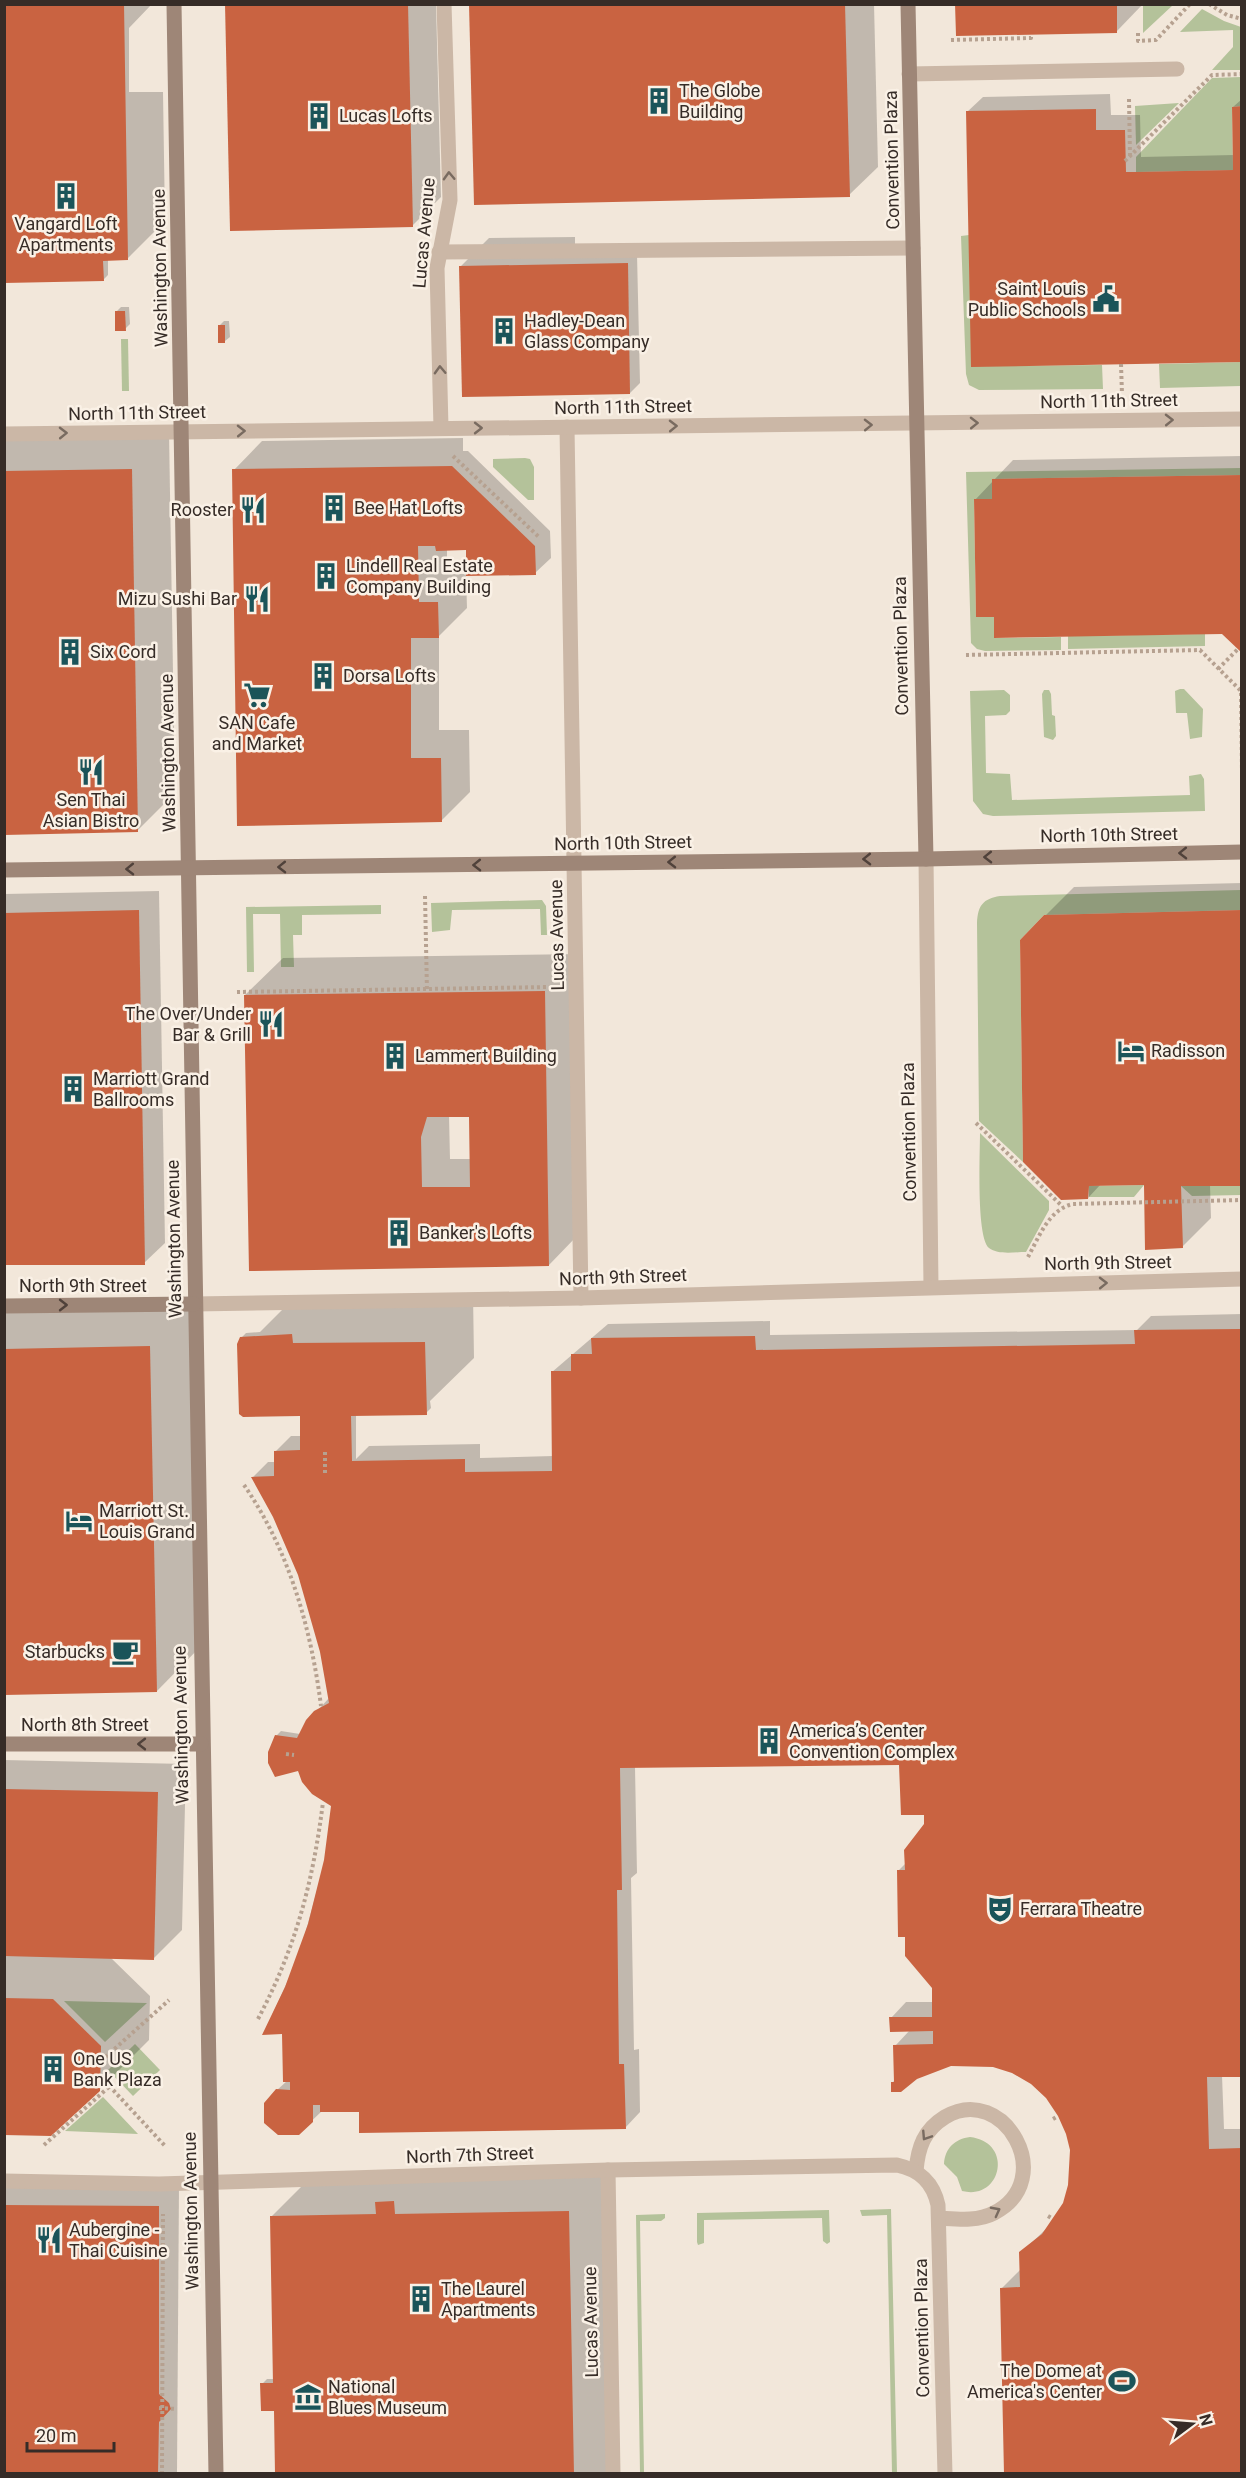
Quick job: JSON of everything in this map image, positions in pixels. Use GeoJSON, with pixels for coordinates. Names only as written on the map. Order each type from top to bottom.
{"type":"FeatureCollection","features":[{"type":"Feature","properties":{"kind":"street","name":"Washington Avenue"},"geometry":{"type":"LineString","coordinates":[[174,4],[183,431],[201,1744],[216,2474]]}},
{"type":"Feature","properties":{"kind":"street","name":"Lucas Avenue"},"geometry":{"type":"LineString","coordinates":[[441,428],[437,268],[450,200],[444,4]]}},
{"type":"Feature","properties":{"kind":"street","name":"Convention Plaza"},"geometry":{"type":"LineString","coordinates":[[908,4],[926,859],[931,1287]]}},
{"type":"Feature","properties":{"kind":"street"},"geometry":{"type":"LineString","coordinates":[[909,74],[1177,69]]}},
{"type":"Feature","properties":{"kind":"street"},"geometry":{"type":"LineString","coordinates":[[439,252],[913,248]]}},
{"type":"Feature","properties":{"kind":"street","name":"North 11th Street"},"geometry":{"type":"LineString","coordinates":[[4,434],[1242,419]]}},
{"type":"Feature","properties":{"kind":"street","name":"Lucas Avenue"},"geometry":{"type":"LineString","coordinates":[[567,427],[581,1298]]}},
{"type":"Feature","properties":{"kind":"street","name":"North 10th Street"},"geometry":{"type":"LineString","coordinates":[[4,870],[926,859],[1242,852]]}},
{"type":"Feature","properties":{"kind":"street","name":"North 9th Street"},"geometry":{"type":"LineString","coordinates":[[4,1306],[581,1298],[1242,1279]]}},
{"type":"Feature","properties":{"kind":"street","name":"North 8th Street"},"geometry":{"type":"LineString","coordinates":[[4,1744],[201,1744]]}},
{"type":"Feature","properties":{"kind":"street"},"geometry":{"type":"LineString","coordinates":[[916,2171],[923,2138],[934,2124],[948,2115],[965,2111],[983,2112],[999,2119],[1011,2130],[1020,2144],[1024,2160],[1023,2177],[1017,2192],[1006,2205],[992,2214],[976,2218],[939,2218]]}},
{"type":"Feature","properties":{"kind":"street","name":"North 7th Street"},"geometry":{"type":"LineString","coordinates":[[4,2181],[159,2184],[608,2170],[897,2165],[916,2171]]}},
{"type":"Feature","properties":{"kind":"street","name":"Lucas Avenue"},"geometry":{"type":"LineString","coordinates":[[608,2170],[613,2474]]}},
{"type":"Feature","properties":{"kind":"street","name":"Convention Plaza"},"geometry":{"type":"LineString","coordinates":[[916,2171],[930,2184],[935,2194],[939,2218],[945,2474]]}},
{"type":"Feature","properties":{"kind":"path"},"geometry":{"type":"LineString","coordinates":[[1138,33],[1138,41],[1156,40],[1190,4]]}},
{"type":"Feature","properties":{"kind":"path"},"geometry":{"type":"LineString","coordinates":[[1209,4],[1227,15],[1242,19]]}},
{"type":"Feature","properties":{"kind":"path"},"geometry":{"type":"LineString","coordinates":[[951,40],[1031,38],[1031,34]]}},
{"type":"Feature","properties":{"kind":"path"},"geometry":{"type":"LineString","coordinates":[[1125,161],[1212,75],[1242,74]]}},
{"type":"Feature","properties":{"kind":"path"},"geometry":{"type":"LineString","coordinates":[[1129,99],[1130,156]]}},
{"type":"Feature","properties":{"kind":"path"},"geometry":{"type":"LineString","coordinates":[[1121,364],[1122,394]]}},
{"type":"Feature","properties":{"kind":"path"},"geometry":{"type":"LineString","coordinates":[[453,456],[540,538]]}},
{"type":"Feature","properties":{"kind":"path"},"geometry":{"type":"LineString","coordinates":[[1218,669],[1238,649]]}},
{"type":"Feature","properties":{"kind":"path"},"geometry":{"type":"LineString","coordinates":[[966,655],[1200,650],[1241,691],[1242,771]]}},
{"type":"Feature","properties":{"kind":"path"},"geometry":{"type":"LineString","coordinates":[[425,896],[427,991]]}},
{"type":"Feature","properties":{"kind":"path"},"geometry":{"type":"LineString","coordinates":[[237,992],[427,991],[550,987]]}},
{"type":"Feature","properties":{"kind":"path"},"geometry":{"type":"LineString","coordinates":[[976,1123],[1062,1206]]}},
{"type":"Feature","properties":{"kind":"path"},"geometry":{"type":"LineString","coordinates":[[1028,1257],[1044,1227],[1062,1206],[1242,1200]]}},
{"type":"Feature","properties":{"kind":"path"},"geometry":{"type":"LineString","coordinates":[[325,1452],[325,1475]]}},
{"type":"Feature","properties":{"kind":"path"},"geometry":{"type":"LineString","coordinates":[[244,1485],[261,1510],[291,1577],[312,1652],[321,1706]]}},
{"type":"Feature","properties":{"kind":"path"},"geometry":{"type":"LineString","coordinates":[[286,1755],[294,1755]]}},
{"type":"Feature","properties":{"kind":"path"},"geometry":{"type":"LineString","coordinates":[[258,2019],[297,1932],[315,1860],[323,1802]]}},
{"type":"Feature","properties":{"kind":"path"},"geometry":{"type":"LineString","coordinates":[[101,2061],[170,2000]]}},
{"type":"Feature","properties":{"kind":"path"},"geometry":{"type":"LineString","coordinates":[[101,2077],[166,2147]]}},
{"type":"Feature","properties":{"kind":"path"},"geometry":{"type":"LineString","coordinates":[[44,2145],[110,2086]]}},
{"type":"Feature","properties":{"kind":"path"},"geometry":{"type":"LineString","coordinates":[[1053,2119],[1058,2116]]}},
{"type":"Feature","properties":{"kind":"path"},"geometry":{"type":"LineString","coordinates":[[162,2474],[163,2214]]}},
{"type":"Feature","properties":{"kind":"path"},"geometry":{"type":"LineString","coordinates":[[1048,2216],[1053,2219]]}},
{"type":"Feature","properties":{"kind":"path"},"geometry":{"type":"LineString","coordinates":[[161,2408],[177,2409]]}},
{"type":"Feature","properties":{"kind":"green space"},"geometry":{"type":"Polygon","coordinates":[[[1143,4],[1173,5],[1143,33],[1143,4]]]}},
{"type":"Feature","properties":{"kind":"green space"},"geometry":{"type":"Polygon","coordinates":[[[1202,9],[1241,27],[1241,70],[1212,70],[1233,47],[1233,30],[1180,32],[1202,9]]]}},
{"type":"Feature","properties":{"kind":"green space"},"geometry":{"type":"Polygon","coordinates":[[[1241,77],[1241,106],[1232,107],[1233,170],[1136,172],[1136,157],[1212,78],[1241,77]]]}},
{"type":"Feature","properties":{"kind":"green space"},"geometry":{"type":"Polygon","coordinates":[[[1179,103],[1136,145],[1135,106],[1179,103]]]}},
{"type":"Feature","properties":{"kind":"green space"},"geometry":{"type":"Polygon","coordinates":[[[969,235],[972,366],[1102,365],[1103,389],[979,390],[969,385],[966,374],[961,236],[969,235]]]}},
{"type":"Feature","properties":{"kind":"green space"},"geometry":{"type":"Polygon","coordinates":[[[121,339],[128,339],[129,391],[122,391],[121,339]]]}},
{"type":"Feature","properties":{"kind":"green space"},"geometry":{"type":"Polygon","coordinates":[[[1241,362],[1241,386],[1160,388],[1159,364],[1241,362]]]}},
{"type":"Feature","properties":{"kind":"green space"},"geometry":{"type":"Polygon","coordinates":[[[493,459],[530,459],[534,467],[534,500],[528,500],[493,467],[493,459]]]}},
{"type":"Feature","properties":{"kind":"green space"},"geometry":{"type":"Polygon","coordinates":[[[1242,468],[1241,475],[992,479],[992,499],[974,499],[976,617],[994,617],[994,638],[1061,637],[1061,650],[985,651],[977,649],[971,643],[966,472],[1242,468]]]}},
{"type":"Feature","properties":{"kind":"green space"},"geometry":{"type":"Polygon","coordinates":[[[1205,634],[1205,646],[1068,649],[1068,636],[1205,634]]]}},
{"type":"Feature","properties":{"kind":"green space"},"geometry":{"type":"Polygon","coordinates":[[[1184,689],[1203,709],[1202,737],[1190,739],[1187,713],[1176,713],[1175,691],[1184,689]]]}},
{"type":"Feature","properties":{"kind":"green space"},"geometry":{"type":"Polygon","coordinates":[[[1004,690],[1010,695],[1010,711],[1006,715],[985,716],[986,773],[1010,774],[1012,800],[1190,795],[1189,776],[1201,774],[1204,779],[1205,811],[993,816],[983,814],[973,801],[970,691],[1004,690]]]}},
{"type":"Feature","properties":{"kind":"green space"},"geometry":{"type":"Polygon","coordinates":[[[1044,690],[1049,690],[1051,694],[1052,715],[1055,716],[1056,736],[1053,740],[1044,737],[1042,694],[1044,690]]]}},
{"type":"Feature","properties":{"kind":"green space"},"geometry":{"type":"Polygon","coordinates":[[[1241,890],[1241,910],[1044,915],[1020,940],[1023,1162],[979,1121],[977,923],[980,907],[986,901],[1000,896],[1241,890]]]}},
{"type":"Feature","properties":{"kind":"green space"},"geometry":{"type":"Polygon","coordinates":[[[542,900],[546,906],[547,935],[541,935],[540,909],[452,910],[450,930],[432,932],[431,903],[542,900]]]}},
{"type":"Feature","properties":{"kind":"green space"},"geometry":{"type":"Polygon","coordinates":[[[381,905],[381,914],[302,915],[302,935],[293,935],[294,967],[281,967],[280,914],[253,914],[254,972],[247,972],[246,907],[381,905]]]}},
{"type":"Feature","properties":{"kind":"green space"},"geometry":{"type":"Polygon","coordinates":[[[980,1133],[1049,1201],[1049,1210],[1026,1252],[997,1252],[989,1248],[985,1241],[980,1212],[980,1133]]]}},
{"type":"Feature","properties":{"kind":"green space"},"geometry":{"type":"Polygon","coordinates":[[[1144,1185],[1134,1197],[1089,1197],[1089,1186],[1144,1185]]]}},
{"type":"Feature","properties":{"kind":"green space"},"geometry":{"type":"Polygon","coordinates":[[[1181,1186],[1241,1186],[1241,1195],[1192,1196],[1181,1186]]]}},
{"type":"Feature","properties":{"kind":"green space"},"geometry":{"type":"Polygon","coordinates":[[[64,2001],[147,2003],[105,2042],[64,2001]]]}},
{"type":"Feature","properties":{"kind":"green space"},"geometry":{"type":"Polygon","coordinates":[[[135,2044],[160,2070],[133,2096],[108,2070],[135,2044]]]}},
{"type":"Feature","properties":{"kind":"green space"},"geometry":{"type":"Polygon","coordinates":[[[103,2097],[138,2134],[65,2131],[103,2097]]]}},
{"type":"Feature","properties":{"kind":"green space"},"geometry":{"type":"Polygon","coordinates":[[[970,2137],[984,2141],[993,2149],[997,2159],[994,2180],[976,2192],[962,2191],[957,2177],[944,2164],[946,2153],[952,2145],[970,2137]]]}},
{"type":"Feature","properties":{"kind":"green space"},"geometry":{"type":"Polygon","coordinates":[[[891,2209],[897,2474],[892,2473],[887,2215],[862,2216],[860,2210],[891,2209]]]}},
{"type":"Feature","properties":{"kind":"green space"},"geometry":{"type":"Polygon","coordinates":[[[829,2210],[830,2242],[827,2244],[823,2241],[822,2218],[704,2220],[704,2243],[698,2245],[697,2242],[697,2213],[829,2210]]]}},
{"type":"Feature","properties":{"kind":"green space"},"geometry":{"type":"Polygon","coordinates":[[[665,2214],[665,2218],[661,2221],[640,2221],[644,2473],[640,2473],[636,2215],[665,2214]]]}},
{"type":"Feature","properties":{"kind":"building"},"geometry":{"type":"Polygon","coordinates":[[[4,4],[124,4],[128,260],[103,261],[104,281],[4,283],[4,4]]]}},
{"type":"Feature","properties":{"kind":"building","name":"Lucas Lofts"},"geometry":{"type":"Polygon","coordinates":[[[225,4],[408,4],[413,227],[230,231],[225,4]]]}},
{"type":"Feature","properties":{"kind":"building","name":"The Globe Building"},"geometry":{"type":"Polygon","coordinates":[[[469,4],[845,4],[850,197],[474,205],[469,4]]]}},
{"type":"Feature","properties":{"kind":"building"},"geometry":{"type":"Polygon","coordinates":[[[955,4],[1117,5],[1117,33],[956,36],[955,4]]]}},
{"type":"Feature","properties":{"kind":"building","name":"Saint Louis Public Schools"},"geometry":{"type":"Polygon","coordinates":[[[1242,106],[1242,362],[971,367],[966,111],[1096,109],[1096,130],[1125,130],[1126,172],[1136,172],[1233,170],[1232,107],[1242,106]]]}},
{"type":"Feature","properties":{"kind":"building"},"geometry":{"type":"Polygon","coordinates":[[[628,263],[630,394],[462,397],[459,266],[628,263]]]}},
{"type":"Feature","properties":{"kind":"building"},"geometry":{"type":"Polygon","coordinates":[[[115,311],[125,311],[126,331],[115,331],[115,311]]]}},
{"type":"Feature","properties":{"kind":"building"},"geometry":{"type":"Polygon","coordinates":[[[218,325],[225,325],[225,343],[218,343],[218,325]]]}},
{"type":"Feature","properties":{"kind":"building"},"geometry":{"type":"Polygon","coordinates":[[[452,466],[535,546],[536,575],[466,576],[466,550],[436,551],[435,546],[418,546],[419,602],[438,602],[439,638],[411,638],[411,758],[441,758],[442,822],[237,826],[232,469],[452,466]]]}},
{"type":"Feature","properties":{"kind":"building","name":"Six Cord"},"geometry":{"type":"Polygon","coordinates":[[[132,469],[138,832],[4,835],[4,471],[132,469]]]}},
{"type":"Feature","properties":{"kind":"building"},"geometry":{"type":"Polygon","coordinates":[[[1242,475],[1242,653],[1222,634],[994,638],[994,617],[976,617],[974,499],[992,499],[992,479],[1242,475]]]}},
{"type":"Feature","properties":{"kind":"building","name":"Marriott Grand Ballrooms"},"geometry":{"type":"Polygon","coordinates":[[[139,910],[145,1265],[4,1265],[4,913],[139,910]]]}},
{"type":"Feature","properties":{"kind":"building","name":"Radisson"},"geometry":{"type":"Polygon","coordinates":[[[1242,910],[1242,1186],[1181,1186],[1183,1248],[1145,1250],[1144,1185],[1089,1186],[1088,1199],[1061,1200],[1023,1162],[1020,940],[1044,915],[1242,910]]]}},
{"type":"Feature","properties":{"kind":"building"},"geometry":{"type":"Polygon","coordinates":[[[545,991],[549,1266],[249,1271],[244,995],[545,991]],[[427,1117],[421,1137],[422,1187],[470,1187],[469,1117],[427,1117]]]}},
{"type":"Feature","properties":{"kind":"building","name":"America’s Center Convention Complex"},"geometry":{"type":"Polygon","coordinates":[[[1242,1329],[1242,2077],[1207,2077],[1209,2149],[1242,2148],[1242,2474],[1004,2474],[1000,2288],[1020,2287],[1019,2252],[1042,2234],[1063,2203],[1068,2185],[1070,2150],[1058,2116],[1046,2098],[1031,2084],[1012,2073],[993,2067],[951,2066],[917,2079],[901,2092],[891,2092],[891,2082],[894,2082],[893,2045],[933,2044],[933,2031],[890,2032],[889,2017],[932,2017],[932,1988],[905,1956],[905,1937],[898,1937],[897,1870],[905,1870],[904,1850],[924,1824],[924,1815],[901,1815],[899,1765],[620,1768],[622,1890],[617,1890],[619,2064],[624,2064],[626,2129],[359,2133],[359,2112],[320,2112],[320,2105],[313,2105],[313,2122],[299,2135],[278,2135],[264,2123],[264,2103],[276,2089],[290,2090],[290,2082],[283,2082],[282,2034],[262,2035],[285,1987],[308,1924],[324,1860],[331,1806],[312,1794],[302,1782],[298,1771],[275,1777],[268,1763],[268,1752],[275,1735],[297,1738],[306,1720],[314,1711],[329,1703],[320,1652],[298,1575],[273,1517],[251,1477],[274,1476],[274,1451],[300,1450],[300,1416],[243,1417],[239,1414],[237,1344],[240,1337],[292,1334],[293,1343],[425,1342],[427,1415],[351,1416],[352,1461],[465,1459],[465,1472],[552,1471],[551,1371],[571,1371],[571,1354],[592,1354],[591,1338],[755,1336],[756,1350],[1135,1344],[1134,1330],[1242,1329]]]}},
{"type":"Feature","properties":{"kind":"building","name":"Marriott St. Louis Grand"},"geometry":{"type":"Polygon","coordinates":[[[150,1346],[157,1692],[4,1695],[4,1349],[150,1346]]]}},
{"type":"Feature","properties":{"kind":"building"},"geometry":{"type":"Polygon","coordinates":[[[4,1789],[158,1792],[154,1960],[4,1956],[4,1789]]]}},
{"type":"Feature","properties":{"kind":"building","name":"One US Bank Plaza"},"geometry":{"type":"Polygon","coordinates":[[[4,1998],[53,1999],[101,2046],[100,2091],[51,2136],[4,2135],[4,1998]]]}},
{"type":"Feature","properties":{"kind":"building","name":"The Laurel Apartments"},"geometry":{"type":"Polygon","coordinates":[[[394,2201],[395,2214],[569,2211],[574,2474],[275,2474],[274,2411],[261,2411],[260,2383],[273,2383],[270,2216],[376,2214],[375,2202],[394,2201]]]}},
{"type":"Feature","properties":{"kind":"building"},"geometry":{"type":"Polygon","coordinates":[[[4,2205],[159,2206],[159,2394],[169,2403],[171,2409],[159,2422],[158,2474],[4,2474],[4,2205]]]}},
{"type":"Feature","properties":{"kind":"place","name":"The Globe Building"},"geometry":{"type":"Point","coordinates":[659,101]}},
{"type":"Feature","properties":{"kind":"place","name":"Lucas Lofts"},"geometry":{"type":"Point","coordinates":[319,116]}},
{"type":"Feature","properties":{"kind":"place","name":"Vangard Loft Apartments"},"geometry":{"type":"Point","coordinates":[66,196]}},
{"type":"Feature","properties":{"kind":"place","name":"Saint Louis Public Schools"},"geometry":{"type":"Point","coordinates":[1106,299]}},
{"type":"Feature","properties":{"kind":"place","name":"Hadley-Dean Glass Company"},"geometry":{"type":"Point","coordinates":[504,331]}},
{"type":"Feature","properties":{"kind":"place","name":"Bee Hat Lofts"},"geometry":{"type":"Point","coordinates":[334,508]}},
{"type":"Feature","properties":{"kind":"place","name":"Rooster"},"geometry":{"type":"Point","coordinates":[253,510]}},
{"type":"Feature","properties":{"kind":"place","name":"Lindell Real Estate Company Building"},"geometry":{"type":"Point","coordinates":[326,576]}},
{"type":"Feature","properties":{"kind":"place","name":"Mizu Sushi Bar"},"geometry":{"type":"Point","coordinates":[257,599]}},
{"type":"Feature","properties":{"kind":"place","name":"Six Cord"},"geometry":{"type":"Point","coordinates":[70,652]}},
{"type":"Feature","properties":{"kind":"place","name":"Dorsa Lofts"},"geometry":{"type":"Point","coordinates":[323,676]}},
{"type":"Feature","properties":{"kind":"place","name":"SAN Cafe and Market"},"geometry":{"type":"Point","coordinates":[257,695]}},
{"type":"Feature","properties":{"kind":"place","name":"Sen Thai Asian Bistro"},"geometry":{"type":"Point","coordinates":[91,772]}},
{"type":"Feature","properties":{"kind":"place","name":"The Over/Under Bar & Grill"},"geometry":{"type":"Point","coordinates":[271,1024]}},
{"type":"Feature","properties":{"kind":"place","name":"Radisson"},"geometry":{"type":"Point","coordinates":[1131,1051]}},
{"type":"Feature","properties":{"kind":"place","name":"Lammert Building"},"geometry":{"type":"Point","coordinates":[395,1056]}},
{"type":"Feature","properties":{"kind":"place","name":"Marriott Grand Ballrooms"},"geometry":{"type":"Point","coordinates":[73,1089]}},
{"type":"Feature","properties":{"kind":"place","name":"Banker's Lofts"},"geometry":{"type":"Point","coordinates":[399,1233]}},
{"type":"Feature","properties":{"kind":"place","name":"Marriott St. Louis Grand"},"geometry":{"type":"Point","coordinates":[79,1521]}},
{"type":"Feature","properties":{"kind":"place","name":"Starbucks"},"geometry":{"type":"Point","coordinates":[125,1652]}},
{"type":"Feature","properties":{"kind":"place","name":"America’s Center Convention Complex"},"geometry":{"type":"Point","coordinates":[769,1741]}},
{"type":"Feature","properties":{"kind":"place","name":"Ferrara Theatre"},"geometry":{"type":"Point","coordinates":[1000,1909]}},
{"type":"Feature","properties":{"kind":"place","name":"One US Bank Plaza"},"geometry":{"type":"Point","coordinates":[53,2069]}},
{"type":"Feature","properties":{"kind":"place","name":"Aubergine - Thai Cuisine"},"geometry":{"type":"Point","coordinates":[49,2240]}},
{"type":"Feature","properties":{"kind":"place","name":"The Laurel Apartments"},"geometry":{"type":"Point","coordinates":[421,2299]}},
{"type":"Feature","properties":{"kind":"place","name":"The Dome at America's Center"},"geometry":{"type":"Point","coordinates":[1122,2381]}},
{"type":"Feature","properties":{"kind":"place","name":"National Blues Museum"},"geometry":{"type":"Point","coordinates":[308,2397]}}]}
